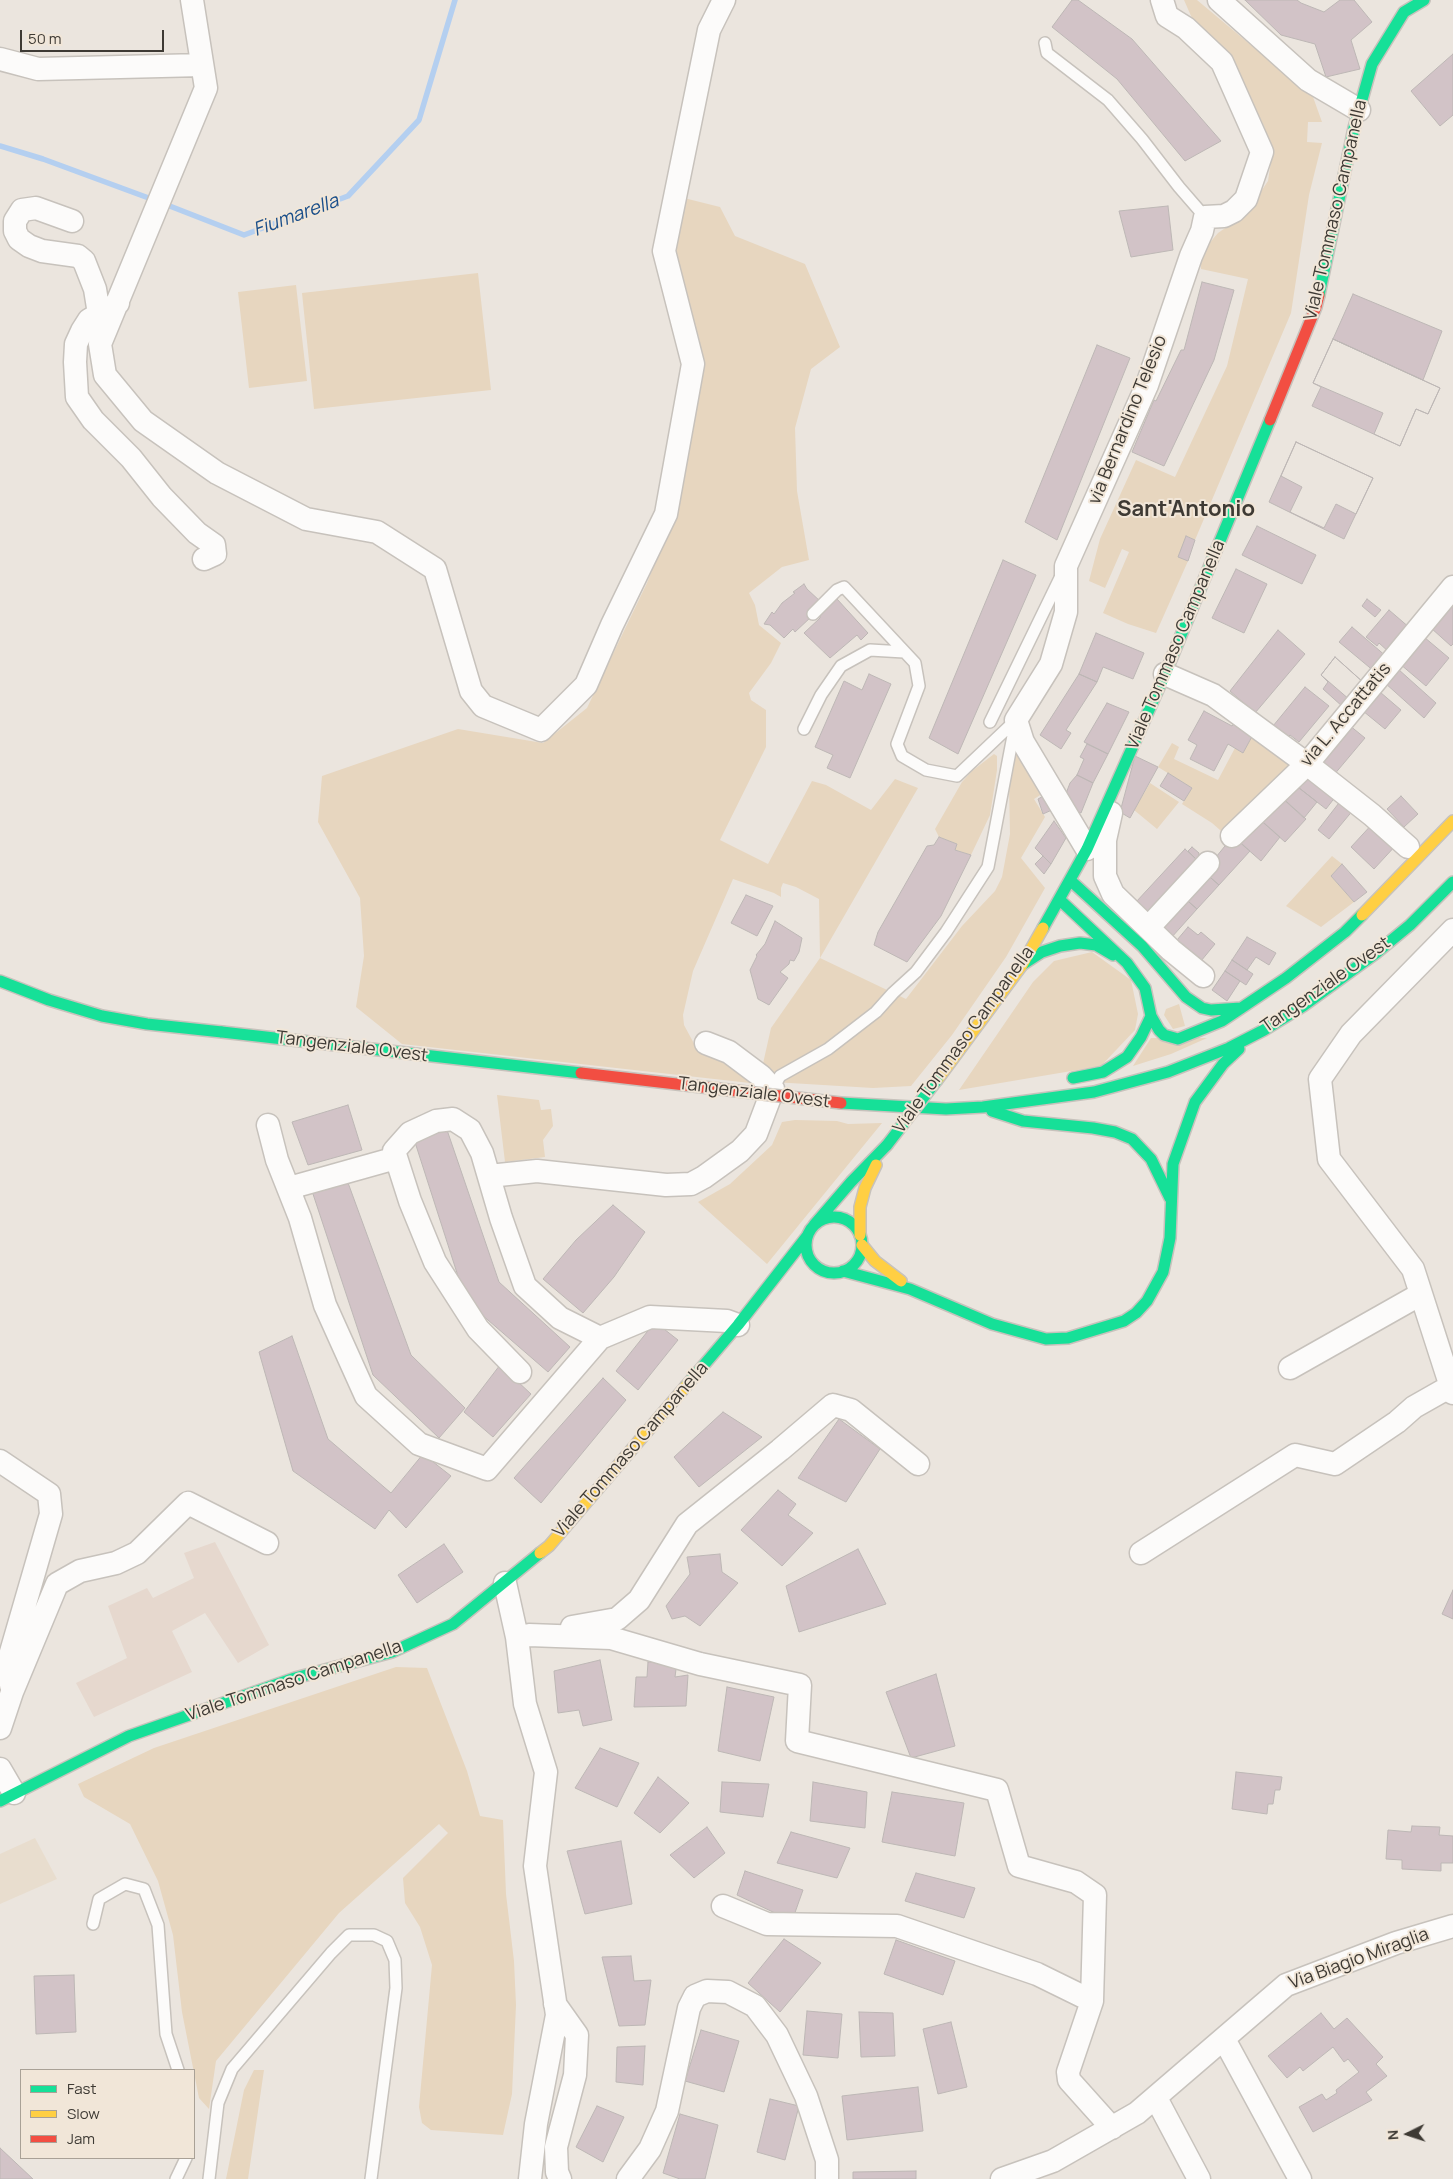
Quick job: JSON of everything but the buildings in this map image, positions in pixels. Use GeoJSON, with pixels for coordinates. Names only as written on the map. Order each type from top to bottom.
{"type":"FeatureCollection","features":[{"type":"Feature","properties":{"kind":"main road","name":"Viale Tommaso Campanella"},"geometry":{"type":"LineString","coordinates":[[861,1240],[860,1207],[871,1174],[888,1145],[1022,965],[1070,880],[1088,860],[1118,780],[1165,674],[1316,307],[1359,110],[1372,64],[1400,6],[1424,0]]}},
{"type":"Feature","properties":{"kind":"main road"},"geometry":{"type":"LineString","coordinates":[[1060,900],[1127,963],[1145,988],[1151,1016],[1164,1035],[1178,1039],[1222,1021],[1286,978],[1345,932],[1453,821]]}},
{"type":"Feature","properties":{"kind":"main road"},"geometry":{"type":"LineString","coordinates":[[1070,880],[1142,946],[1186,997],[1202,1008],[1211,1010],[1242,1008]]}},
{"type":"Feature","properties":{"kind":"main road","name":"Tangenziale Ovest"},"geometry":{"type":"LineString","coordinates":[[0,981],[49,1000],[102,1016],[147,1024],[841,1103],[946,1109],[983,1108],[1042,1101],[1133,1083],[1204,1058],[1264,1030],[1303,1006],[1376,953],[1410,925],[1453,882]]}},
{"type":"Feature","properties":{"kind":"main road"},"geometry":{"type":"LineString","coordinates":[[1095,889],[1100,908]]}},
{"type":"Feature","properties":{"kind":"main road"},"geometry":{"type":"LineString","coordinates":[[1022,965],[1042,952],[1060,946],[1080,943],[1096,945],[1127,963]]}},
{"type":"Feature","properties":{"kind":"main road"},"geometry":{"type":"LineString","coordinates":[[1172,996],[1186,997]]}},
{"type":"Feature","properties":{"kind":"main road"},"geometry":{"type":"LineString","coordinates":[[1059,1081],[1103,1072],[1127,1057],[1141,1038],[1151,1016],[1160,1003]]}},
{"type":"Feature","properties":{"kind":"main road"},"geometry":{"type":"LineString","coordinates":[[805,1273],[843,1271],[862,1275],[910,1289],[992,1324],[1046,1338],[1068,1338],[1112,1326],[1136,1313],[1155,1289],[1168,1259],[1173,1164],[1194,1102],[1223,1064],[1264,1030]]}},
{"type":"Feature","properties":{"kind":"main road"},"geometry":{"type":"LineString","coordinates":[[983,1108],[1032,1088]]}},
{"type":"Feature","properties":{"kind":"main road"},"geometry":{"type":"LineString","coordinates":[[983,1108],[1023,1121],[1093,1128],[1115,1132],[1132,1138],[1151,1159],[1171,1199]]}},
{"type":"Feature","properties":{"kind":"main road","name":"Viale Tommaso Campanella"},"geometry":{"type":"LineString","coordinates":[[7,1797],[129,1736],[295,1678],[392,1652],[453,1624],[549,1546],[738,1325],[851,1182],[888,1145]]}},
{"type":"Feature","properties":{"kind":"main road"},"geometry":{"type":"LineString","coordinates":[[825,1272],[817,1268],[808,1254],[806,1244],[811,1231],[820,1220],[829,1217],[839,1217],[848,1220],[875,1261],[910,1289]]}},
{"type":"Feature","properties":{"kind":"main road"},"geometry":{"type":"LineString","coordinates":[[843,1271],[857,1261],[861,1240]]}},
{"type":"Feature","properties":{"kind":"main road","name":"Viale Tommaso Campanella"},"geometry":{"type":"LineString","coordinates":[[758,1298],[787,1280]]}},
{"type":"Feature","properties":{"kind":"street"},"geometry":{"type":"LineString","coordinates":[[192,0],[206,88],[139,252],[108,309],[100,344],[106,375],[143,421],[216,473],[306,519],[377,532],[436,569],[471,691],[483,706],[541,730],[586,685],[612,625],[666,514],[693,364],[664,252],[709,30],[724,0]]}},
{"type":"Feature","properties":{"kind":"street"},"geometry":{"type":"LineString","coordinates":[[1162,0],[1167,16],[1186,28],[1222,62],[1262,152],[1246,199],[1234,211],[1224,216],[1205,217]]}},
{"type":"Feature","properties":{"kind":"street"},"geometry":{"type":"LineString","coordinates":[[1219,0],[1308,80],[1359,110]]}},
{"type":"Feature","properties":{"kind":"street"},"geometry":{"type":"LineString","coordinates":[[0,59],[38,69],[202,65]]}},
{"type":"Feature","properties":{"kind":"street"},"geometry":{"type":"LineString","coordinates":[[72,221],[36,208],[22,210],[15,221],[14,231],[19,239],[29,246],[42,251],[78,256],[84,260],[95,289],[108,309]]}},
{"type":"Feature","properties":{"kind":"street","name":"via Bernardino Telesio"},"geometry":{"type":"LineString","coordinates":[[1016,720],[1051,664],[1066,612],[1066,566],[1147,386],[1191,256],[1202,231],[1205,217]]}},
{"type":"Feature","properties":{"kind":"street"},"geometry":{"type":"LineString","coordinates":[[108,309],[89,320],[76,344],[77,397],[93,420],[131,458],[162,497],[197,533],[214,545],[214,554],[204,559]]}},
{"type":"Feature","properties":{"kind":"street","name":"via L. Accattatis"},"geometry":{"type":"LineString","coordinates":[[1232,836],[1307,764],[1453,588]]}},
{"type":"Feature","properties":{"kind":"street"},"geometry":{"type":"LineString","coordinates":[[1165,674],[1213,694],[1307,764],[1372,815],[1408,847]]}},
{"type":"Feature","properties":{"kind":"street"},"geometry":{"type":"LineString","coordinates":[[1016,720],[1023,742],[1088,860]]}},
{"type":"Feature","properties":{"kind":"street"},"geometry":{"type":"LineString","coordinates":[[1118,780],[1105,840],[1105,876],[1113,894],[1148,928],[1203,976]]}},
{"type":"Feature","properties":{"kind":"street"},"geometry":{"type":"LineString","coordinates":[[1148,928],[1208,863]]}},
{"type":"Feature","properties":{"kind":"street"},"geometry":{"type":"LineString","coordinates":[[1141,1553],[1295,1454],[1335,1464],[1397,1422],[1414,1407],[1452,1390],[1413,1270],[1329,1159],[1320,1079],[1351,1034],[1453,930]]}},
{"type":"Feature","properties":{"kind":"street"},"geometry":{"type":"LineString","coordinates":[[490,1176],[537,1171],[666,1185],[691,1184],[704,1177],[740,1151],[756,1134],[773,1089],[762,1076],[735,1057],[706,1043]]}},
{"type":"Feature","properties":{"kind":"street"},"geometry":{"type":"LineString","coordinates":[[520,1372],[478,1329],[435,1262],[410,1202],[394,1151],[410,1133],[436,1121],[453,1119],[470,1130],[482,1153],[501,1218],[525,1286],[560,1318],[600,1338]]}},
{"type":"Feature","properties":{"kind":"street"},"geometry":{"type":"LineString","coordinates":[[268,1125],[277,1160],[300,1218],[325,1305],[366,1396],[419,1444],[487,1469],[600,1338],[650,1317],[727,1321],[738,1325]]}},
{"type":"Feature","properties":{"kind":"street"},"geometry":{"type":"LineString","coordinates":[[289,1188],[396,1158]]}},
{"type":"Feature","properties":{"kind":"street"},"geometry":{"type":"LineString","coordinates":[[1290,1368],[1421,1294]]}},
{"type":"Feature","properties":{"kind":"street"},"geometry":{"type":"LineString","coordinates":[[523,1636],[617,1619],[639,1600],[687,1524],[833,1405],[851,1410],[918,1464]]}},
{"type":"Feature","properties":{"kind":"street"},"geometry":{"type":"LineString","coordinates":[[0,1461],[48,1494],[51,1514],[9,1659],[12,1692]]}},
{"type":"Feature","properties":{"kind":"street"},"geometry":{"type":"LineString","coordinates":[[0,1728],[12,1692],[57,1584],[80,1571],[116,1563],[137,1553],[188,1503],[267,1543]]}},
{"type":"Feature","properties":{"kind":"street"},"geometry":{"type":"LineString","coordinates":[[505,1583],[523,1636],[525,1704],[546,1772],[536,1866],[557,2015],[536,2124],[530,2179]]}},
{"type":"Feature","properties":{"kind":"street"},"geometry":{"type":"LineString","coordinates":[[523,1636],[611,1638],[700,1664],[800,1686],[798,1741],[996,1790],[1019,1866],[1076,1882],[1095,1895],[1092,2001],[1068,2072],[1069,2080],[1112,2128]]}},
{"type":"Feature","properties":{"kind":"street"},"geometry":{"type":"LineString","coordinates":[[0,1770],[7,1797]]}},
{"type":"Feature","properties":{"kind":"street"},"geometry":{"type":"LineString","coordinates":[[723,1906],[767,1924],[897,1926],[1037,1974],[1092,2001]]}},
{"type":"Feature","properties":{"kind":"street","name":"Via Biagio Miraglia"},"geometry":{"type":"LineString","coordinates":[[1002,2179],[1053,2161],[1137,2113],[1286,1985],[1396,1943],[1453,1926]]}},
{"type":"Feature","properties":{"kind":"street"},"geometry":{"type":"LineString","coordinates":[[628,2179],[650,2150],[667,2111],[689,2008],[695,1996],[707,1991],[728,1992],[755,2006],[777,2035],[806,2096],[827,2160],[827,2179]]}},
{"type":"Feature","properties":{"kind":"street"},"geometry":{"type":"LineString","coordinates":[[555,2004],[577,2035],[575,2075],[556,2147],[557,2172],[560,2179]]}},
{"type":"Feature","properties":{"kind":"street"},"geometry":{"type":"LineString","coordinates":[[1224,2039],[1300,2179]]}},
{"type":"Feature","properties":{"kind":"street"},"geometry":{"type":"LineString","coordinates":[[1156,2098],[1199,2179]]}},
{"type":"Feature","properties":{"kind":"lane"},"geometry":{"type":"LineString","coordinates":[[1045,43],[1047,53],[1108,100],[1142,138],[1179,187],[1205,217]]}},
{"type":"Feature","properties":{"kind":"lane"},"geometry":{"type":"LineString","coordinates":[[990,722],[1066,566]]}},
{"type":"Feature","properties":{"kind":"lane"},"geometry":{"type":"LineString","coordinates":[[813,614],[836,590],[844,588],[916,663],[919,686],[896,744],[902,756],[926,770],[957,776],[1016,720]]}},
{"type":"Feature","properties":{"kind":"lane"},"geometry":{"type":"LineString","coordinates":[[804,729],[821,696],[841,666],[870,650],[904,652]]}},
{"type":"Feature","properties":{"kind":"lane"},"geometry":{"type":"LineString","coordinates":[[773,1089],[780,1076],[828,1049],[876,1012],[916,972],[946,932],[988,867],[1005,769],[1016,720]]}},
{"type":"Feature","properties":{"kind":"lane"},"geometry":{"type":"LineString","coordinates":[[93,1924],[99,1899],[125,1884],[144,1889],[158,1925],[166,2034],[178,2069]]}},
{"type":"Feature","properties":{"kind":"lane"},"geometry":{"type":"LineString","coordinates":[[209,2179],[218,2103],[232,2069],[331,1953],[349,1935],[374,1935],[387,1941],[395,1960],[396,1988],[371,2179]]}},
{"type":"Feature","properties":{"kind":"lane"},"geometry":{"type":"LineString","coordinates":[[176,2179],[186,2159]]}},
{"type":"Feature","properties":{"kind":"shaded area"},"geometry":{"type":"Polygon","coordinates":[[[1184,0],[1197,0],[1313,97],[1322,122],[1308,122],[1307,142],[1322,143],[1309,195],[1291,313],[1195,540],[1186,536],[1188,561],[1156,633],[1103,613],[1129,552],[1122,549],[1105,588],[1089,581],[1100,539],[1136,460],[1175,477],[1227,366],[1248,279],[1201,269],[1201,257],[1218,233],[1234,222],[1256,199],[1268,181],[1272,155],[1264,126],[1256,110],[1195,25],[1184,0]]]}},
{"type":"Feature","properties":{"kind":"shaded area"},"geometry":{"type":"Polygon","coordinates":[[[684,198],[720,207],[735,236],[805,264],[840,347],[811,369],[795,428],[797,491],[809,560],[782,567],[749,593],[755,605],[759,625],[781,643],[771,663],[749,693],[751,700],[766,710],[766,747],[720,840],[768,864],[812,781],[826,785],[871,810],[895,779],[918,788],[820,958],[819,899],[796,887],[783,883],[781,897],[733,879],[693,971],[683,1015],[684,1025],[698,1051],[710,1052],[742,1070],[750,1083],[402,1044],[356,1007],[364,956],[360,898],[318,822],[322,776],[458,729],[543,743],[587,708],[647,583],[673,518],[700,361],[699,337],[685,307],[672,251],[684,198]]]}},
{"type":"Feature","properties":{"kind":"shaded area"},"geometry":{"type":"Polygon","coordinates":[[[478,273],[491,390],[314,409],[302,293],[478,273]]]}},
{"type":"Feature","properties":{"kind":"shaded area"},"geometry":{"type":"Polygon","coordinates":[[[296,285],[307,381],[249,388],[238,292],[296,285]]]}},
{"type":"Feature","properties":{"kind":"shaded area"},"geometry":{"type":"Polygon","coordinates":[[[1255,731],[1297,764],[1228,837],[1212,823],[1182,804],[1192,788],[1158,767],[1172,743],[1179,747],[1174,759],[1218,780],[1235,748],[1243,752],[1255,731]]]}},
{"type":"Feature","properties":{"kind":"shaded area"},"geometry":{"type":"Polygon","coordinates":[[[1019,753],[1045,792],[1034,799],[1045,817],[1021,858],[1045,888],[1006,957],[952,1035],[911,1086],[873,1088],[773,1082],[762,1068],[771,1028],[820,958],[906,999],[962,926],[995,891],[1002,877],[1010,834],[1009,782],[1016,754],[1019,753]]]}},
{"type":"Feature","properties":{"kind":"shaded area"},"geometry":{"type":"Polygon","coordinates":[[[994,754],[997,756],[997,770],[990,815],[971,855],[955,850],[957,844],[939,837],[935,829],[962,782],[972,771],[994,754]]]}},
{"type":"Feature","properties":{"kind":"shaded area"},"geometry":{"type":"Polygon","coordinates":[[[1150,783],[1179,802],[1157,829],[1134,810],[1150,783]]]}},
{"type":"Feature","properties":{"kind":"shaded area"},"geometry":{"type":"Polygon","coordinates":[[[1332,856],[1342,864],[1331,876],[1354,902],[1321,927],[1286,906],[1332,856]]]}},
{"type":"Feature","properties":{"kind":"shaded area"},"geometry":{"type":"Polygon","coordinates":[[[1092,952],[1131,980],[1138,1014],[1135,1030],[1101,1066],[959,1090],[1033,982],[1054,961],[1092,952]]]}},
{"type":"Feature","properties":{"kind":"shaded area"},"geometry":{"type":"Polygon","coordinates":[[[1179,1004],[1185,1026],[1173,1029],[1164,1015],[1166,1009],[1179,1004]]]}},
{"type":"Feature","properties":{"kind":"shaded area"},"geometry":{"type":"Polygon","coordinates":[[[1151,1038],[1207,1038],[1171,1054],[1133,1066],[1151,1038]]]}},
{"type":"Feature","properties":{"kind":"shaded area"},"geometry":{"type":"Polygon","coordinates":[[[497,1095],[539,1100],[541,1110],[551,1109],[553,1126],[543,1140],[545,1157],[505,1162],[497,1095]]]}},
{"type":"Feature","properties":{"kind":"shaded area"},"geometry":{"type":"Polygon","coordinates":[[[795,1120],[837,1121],[848,1124],[882,1123],[767,1264],[698,1202],[730,1184],[772,1145],[782,1122],[795,1120]]]}},
{"type":"Feature","properties":{"kind":"shaded area"},"geometry":{"type":"Polygon","coordinates":[[[215,1542],[269,1645],[238,1663],[205,1613],[172,1631],[192,1672],[94,1717],[76,1683],[127,1658],[108,1606],[147,1588],[153,1598],[194,1578],[184,1553],[215,1542]]]}},
{"type":"Feature","properties":{"kind":"shaded area"},"geometry":{"type":"Polygon","coordinates":[[[396,1667],[427,1668],[467,1771],[480,1816],[503,1820],[506,1894],[514,1961],[516,2005],[512,2094],[503,2135],[431,2130],[422,2123],[419,2107],[432,1965],[420,1927],[405,1903],[403,1878],[448,1833],[439,1824],[339,1913],[216,2061],[209,2109],[199,2098],[195,2069],[193,2069],[182,2012],[173,1935],[158,1881],[130,1824],[84,1797],[78,1784],[154,1748],[396,1667]]]}},
{"type":"Feature","properties":{"kind":"shaded area"},"geometry":{"type":"Polygon","coordinates":[[[35,1838],[57,1879],[0,1904],[0,1854],[35,1838]]]}},
{"type":"Feature","properties":{"kind":"shaded area"},"geometry":{"type":"Polygon","coordinates":[[[254,2070],[264,2070],[248,2179],[226,2179],[244,2090],[254,2070]]]}},
{"type":"Feature","properties":{"kind":"waterway","name":"Fiumarella"},"geometry":{"type":"LineString","coordinates":[[162,203],[244,235],[348,196],[419,120],[455,0]]}},
{"type":"Feature","properties":{"kind":"waterway","name":"Fiumarella"},"geometry":{"type":"LineString","coordinates":[[0,146],[43,159],[154,200]]}},
{"type":"Feature","properties":{"kind":"traffic: fast"},"geometry":{"type":"LineString","coordinates":[[1319,295],[1354,128],[1372,64],[1404,12],[1424,0]]}},
{"type":"Feature","properties":{"kind":"traffic: fast"},"geometry":{"type":"LineString","coordinates":[[1043,928],[1087,849],[1165,674],[1270,420]]}},
{"type":"Feature","properties":{"kind":"traffic: fast"},"geometry":{"type":"LineString","coordinates":[[1070,880],[1142,946],[1186,997],[1202,1008],[1211,1010],[1241,1008]]}},
{"type":"Feature","properties":{"kind":"traffic: fast"},"geometry":{"type":"LineString","coordinates":[[841,1103],[946,1109],[983,1107],[1094,1092],[1168,1072],[1229,1048],[1264,1030],[1303,1006],[1376,953],[1410,925],[1453,882]]}},
{"type":"Feature","properties":{"kind":"traffic: fast"},"geometry":{"type":"LineString","coordinates":[[1060,900],[1127,963],[1145,988],[1151,1016],[1159,1030],[1164,1035],[1178,1039],[1222,1021],[1286,978],[1345,932],[1362,915]]}},
{"type":"Feature","properties":{"kind":"traffic: fast"},"geometry":{"type":"LineString","coordinates":[[1022,965],[1042,952],[1060,946],[1080,943],[1096,945],[1113,955]]}},
{"type":"Feature","properties":{"kind":"traffic: fast"},"geometry":{"type":"LineString","coordinates":[[0,981],[49,1000],[102,1016],[147,1024],[222,1032]]}},
{"type":"Feature","properties":{"kind":"traffic: fast"},"geometry":{"type":"LineString","coordinates":[[1073,1078],[1103,1072],[1127,1057],[1141,1037],[1151,1016]]}},
{"type":"Feature","properties":{"kind":"traffic: fast"},"geometry":{"type":"LineString","coordinates":[[222,1032],[581,1073]]}},
{"type":"Feature","properties":{"kind":"traffic: fast"},"geometry":{"type":"LineString","coordinates":[[843,1271],[910,1289],[992,1324],[1046,1339],[1068,1338],[1124,1321],[1136,1313],[1147,1301],[1163,1272],[1170,1238],[1173,1164],[1195,1102],[1223,1064],[1239,1049]]}},
{"type":"Feature","properties":{"kind":"traffic: fast"},"geometry":{"type":"LineString","coordinates":[[887,1145],[937,1080]]}},
{"type":"Feature","properties":{"kind":"traffic: fast"},"geometry":{"type":"LineString","coordinates":[[992,1111],[1023,1121],[1093,1128],[1115,1132],[1132,1139],[1151,1159],[1170,1198]]}},
{"type":"Feature","properties":{"kind":"traffic: fast"},"geometry":{"type":"LineString","coordinates":[[814,1225],[851,1182],[887,1145]]}},
{"type":"Feature","properties":{"kind":"traffic: fast"},"geometry":{"type":"LineString","coordinates":[[834,1217],[845,1219],[854,1225],[860,1234],[862,1245],[860,1256],[854,1265],[845,1271],[834,1273],[823,1271],[814,1265],[808,1256],[806,1245],[808,1234],[814,1225],[823,1219],[834,1217]]}},
{"type":"Feature","properties":{"kind":"traffic: fast"},"geometry":{"type":"LineString","coordinates":[[686,1386],[738,1325],[808,1235]]}},
{"type":"Feature","properties":{"kind":"traffic: fast"},"geometry":{"type":"LineString","coordinates":[[0,1801],[129,1736],[295,1678],[392,1652],[453,1624],[540,1553]]}},
{"type":"Feature","properties":{"kind":"traffic: slow"},"geometry":{"type":"LineString","coordinates":[[1362,915],[1453,821]]}},
{"type":"Feature","properties":{"kind":"traffic: slow"},"geometry":{"type":"LineString","coordinates":[[937,1080],[1022,965],[1043,928]]}},
{"type":"Feature","properties":{"kind":"traffic: slow"},"geometry":{"type":"LineString","coordinates":[[860,1235],[860,1207],[865,1188],[876,1165]]}},
{"type":"Feature","properties":{"kind":"traffic: slow"},"geometry":{"type":"LineString","coordinates":[[862,1245],[875,1261],[901,1281]]}},
{"type":"Feature","properties":{"kind":"traffic: slow"},"geometry":{"type":"LineString","coordinates":[[540,1553],[549,1546],[686,1386]]}},
{"type":"Feature","properties":{"kind":"traffic: jam"},"geometry":{"type":"LineString","coordinates":[[1270,420],[1316,307],[1319,295]]}},
{"type":"Feature","properties":{"kind":"traffic: jam"},"geometry":{"type":"LineString","coordinates":[[581,1073],[841,1103]]}},
{"type":"Feature","properties":{"kind":"district","name":"Sant'Antonio"},"geometry":{"type":"Point","coordinates":[1186,510]}}]}
